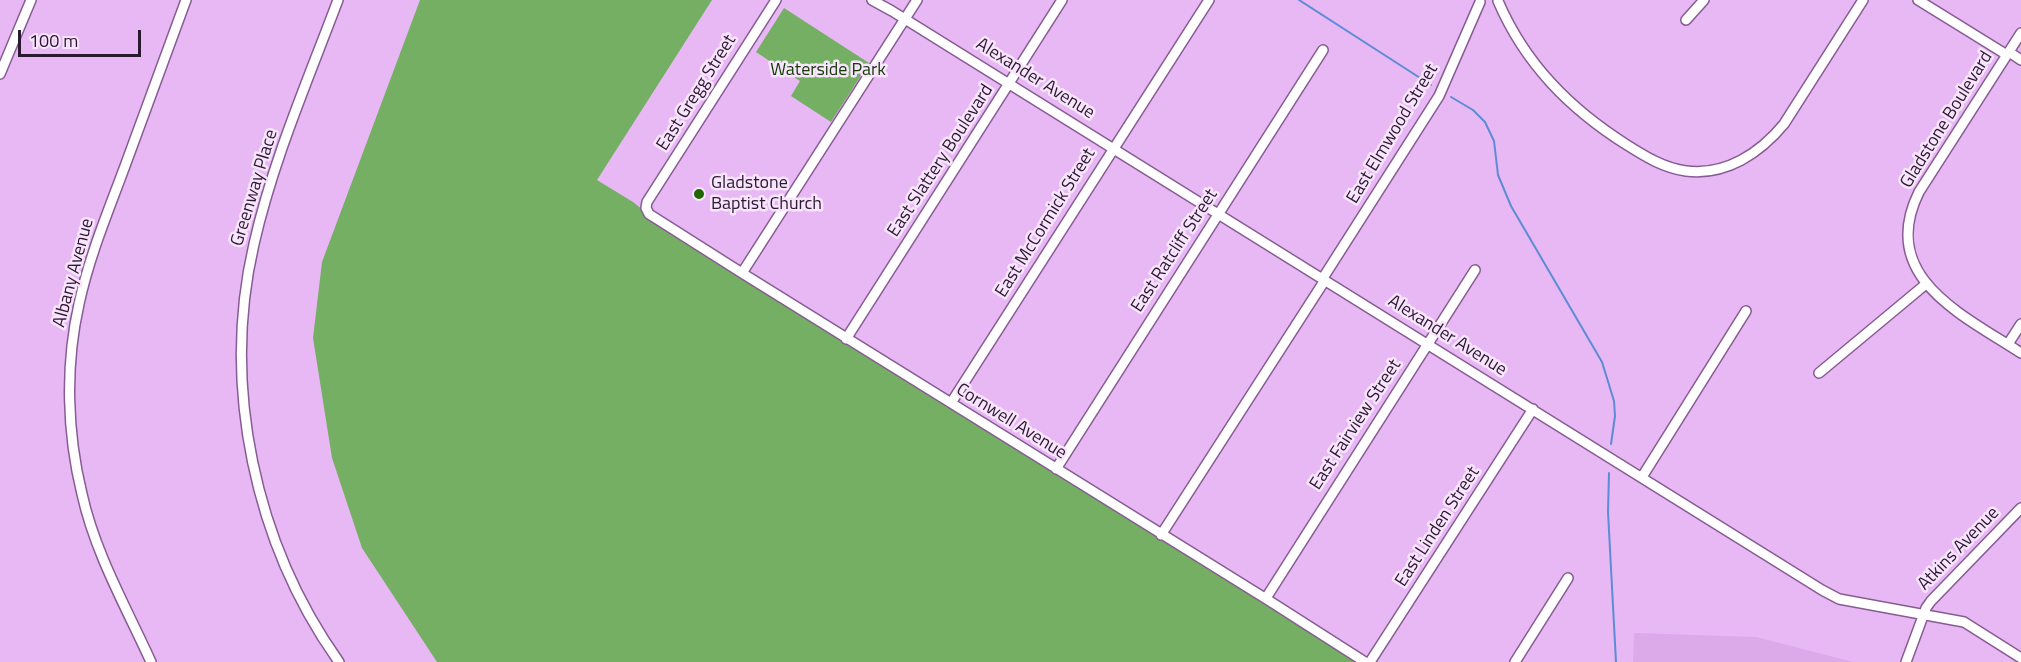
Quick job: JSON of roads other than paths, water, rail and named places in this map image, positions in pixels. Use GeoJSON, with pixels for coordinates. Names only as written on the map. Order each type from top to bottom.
{"type":"FeatureCollection","features":[{"type":"Feature","properties":{"kind":"street"},"geometry":{"type":"LineString","coordinates":[[0,74],[32,0]]}},
{"type":"Feature","properties":{"kind":"street","name":"Albany Avenue"},"geometry":{"type":"LineString","coordinates":[[151,662],[102,556],[86,509],[75,462],[71,424],[70,373],[79,304],[97,239],[186,0]]}},
{"type":"Feature","properties":{"kind":"street","name":"East Gregg Street"},"geometry":{"type":"LineString","coordinates":[[647,205],[776,0]]}},
{"type":"Feature","properties":{"kind":"street","name":"Alexander Avenue"},"geometry":{"type":"LineString","coordinates":[[872,0],[1010,83],[1833,596],[1964,622],[2021,658]]}},
{"type":"Feature","properties":{"kind":"street"},"geometry":{"type":"LineString","coordinates":[[742,273],[917,0]]}},
{"type":"Feature","properties":{"kind":"street","name":"East Slattery Boulevard"},"geometry":{"type":"LineString","coordinates":[[846,339],[1062,0]]}},
{"type":"Feature","properties":{"kind":"street","name":"East McCormick Street"},"geometry":{"type":"LineString","coordinates":[[951,403],[1209,0]]}},
{"type":"Feature","properties":{"kind":"street"},"geometry":{"type":"LineString","coordinates":[[1478,1],[1490,4],[1499,0],[1512,33],[1531,60],[1560,93],[1596,124],[1656,162],[1686,171],[1722,168],[1738,162],[1753,154],[1773,138],[1785,124],[1863,0]]}},
{"type":"Feature","properties":{"kind":"street"},"geometry":{"type":"LineString","coordinates":[[1686,20],[1704,0]]}},
{"type":"Feature","properties":{"kind":"street"},"geometry":{"type":"LineString","coordinates":[[1918,0],[2021,60]]}},
{"type":"Feature","properties":{"kind":"street","name":"East Elmwood Street"},"geometry":{"type":"LineString","coordinates":[[1161,535],[1439,96],[1478,1]]}},
{"type":"Feature","properties":{"kind":"street","name":"Greenway Place"},"geometry":{"type":"LineString","coordinates":[[339,662],[312,619],[290,577],[266,516],[247,426],[242,351],[246,286],[263,206],[342,2]]}},
{"type":"Feature","properties":{"kind":"street","name":"Gladstone Boulevard"},"geometry":{"type":"LineString","coordinates":[[1926,284],[1914,264],[1908,232],[1915,201],[2021,33]]}},
{"type":"Feature","properties":{"kind":"street","name":"East Ratcliff Street"},"geometry":{"type":"LineString","coordinates":[[1056,469],[1323,50]]}},
{"type":"Feature","properties":{"kind":"street","name":"Cornwell Avenue"},"geometry":{"type":"LineString","coordinates":[[647,205],[647,211],[653,218],[1266,598],[1365,662]]}},
{"type":"Feature","properties":{"kind":"street","name":"East Fairview Street"},"geometry":{"type":"LineString","coordinates":[[1266,598],[1475,270]]}},
{"type":"Feature","properties":{"kind":"street"},"geometry":{"type":"LineString","coordinates":[[1819,373],[1926,284],[1941,300],[2021,352]]}},
{"type":"Feature","properties":{"kind":"street"},"geometry":{"type":"LineString","coordinates":[[1642,477],[1746,311]]}},
{"type":"Feature","properties":{"kind":"street"},"geometry":{"type":"LineString","coordinates":[[2008,344],[2021,324]]}},
{"type":"Feature","properties":{"kind":"street","name":"East Linden Street"},"geometry":{"type":"LineString","coordinates":[[1370,662],[1533,409]]}},
{"type":"Feature","properties":{"kind":"street","name":"Atkins Avenue"},"geometry":{"type":"LineString","coordinates":[[1906,662],[1931,601],[2021,508]]}},
{"type":"Feature","properties":{"kind":"street"},"geometry":{"type":"LineString","coordinates":[[1515,662],[1569,578]]}},
{"type":"Feature","properties":{"kind":"waterway"},"geometry":{"type":"LineString","coordinates":[[1299,0],[1431,85]]}},
{"type":"Feature","properties":{"kind":"waterway"},"geometry":{"type":"LineString","coordinates":[[1451,97],[1473,110],[1485,122],[1494,141],[1498,175],[1511,206],[1602,362],[1614,401],[1615,416],[1611,444]]}},
{"type":"Feature","properties":{"kind":"waterway"},"geometry":{"type":"LineString","coordinates":[[1609,473],[1608,512],[1616,662]]}},
{"type":"Feature","properties":{"kind":"place","name":"Gladstone Baptist Church"},"geometry":{"type":"Point","coordinates":[699,194]}},
{"type":"Feature","properties":{"kind":"park label","name":"Waterside Park"},"geometry":{"type":"Point","coordinates":[828,71]}}]}
